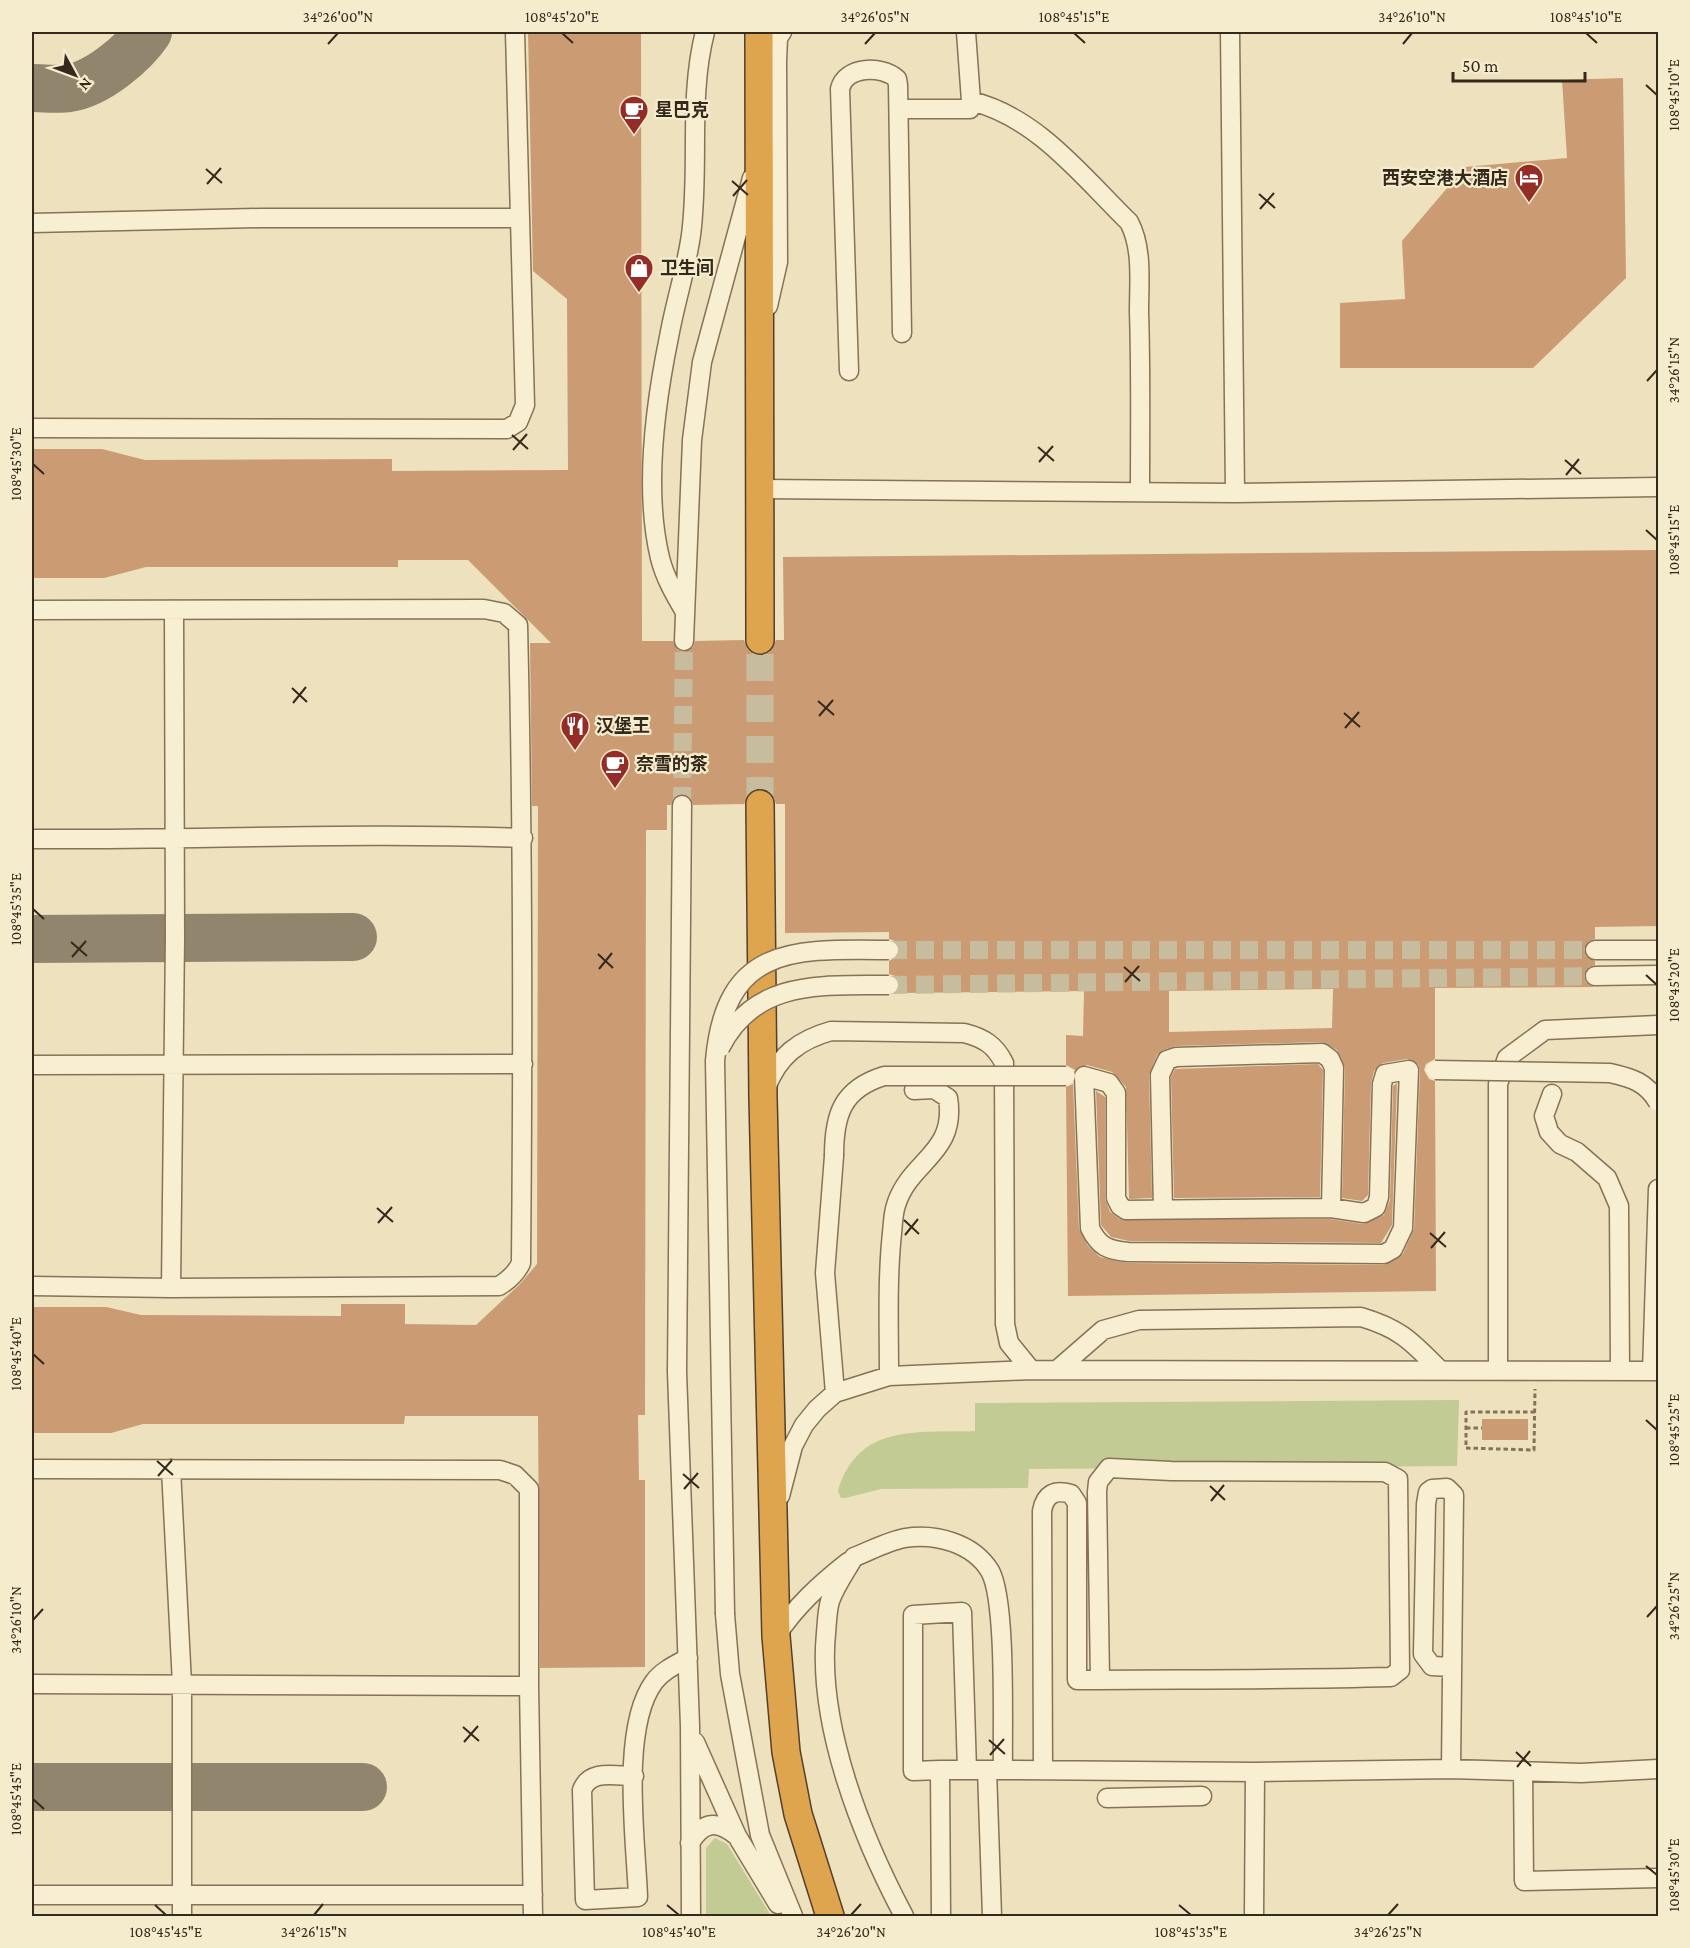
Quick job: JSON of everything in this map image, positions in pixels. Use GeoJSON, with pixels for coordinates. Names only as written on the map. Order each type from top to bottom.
{"type":"FeatureCollection","features":[{"type":"Feature","properties":{"kind":"highway"},"geometry":{"type":"LineString","coordinates":[[759,32],[760,640]]}},
{"type":"Feature","properties":{"kind":"highway"},"geometry":{"type":"LineString","coordinates":[[760,804],[763,1098],[776,1636],[788,1763],[806,1843],[830,1917]]}},
{"type":"Feature","properties":{"kind":"street"},"geometry":{"type":"LineString","coordinates":[[32,428],[507,429],[518,422],[525,405],[515,32]]}},
{"type":"Feature","properties":{"kind":"street"},"geometry":{"type":"LineString","coordinates":[[685,612],[669,585],[653,520],[654,456],[657,400],[691,235],[695,84],[705,32]]}},
{"type":"Feature","properties":{"kind":"street"},"geometry":{"type":"LineString","coordinates":[[760,339],[778,262],[777,61],[778,38],[782,32]]}},
{"type":"Feature","properties":{"kind":"street"},"geometry":{"type":"LineString","coordinates":[[966,32],[971,101],[1002,113],[1043,138],[1129,222],[1134,231],[1137,243],[1139,282],[1140,491]]}},
{"type":"Feature","properties":{"kind":"street"},"geometry":{"type":"LineString","coordinates":[[1230,32],[1235,493]]}},
{"type":"Feature","properties":{"kind":"street"},"geometry":{"type":"LineString","coordinates":[[849,371],[841,82],[856,71],[886,72],[897,79],[900,109],[902,333]]}},
{"type":"Feature","properties":{"kind":"street"},"geometry":{"type":"LineString","coordinates":[[900,109],[970,109]]}},
{"type":"Feature","properties":{"kind":"street"},"geometry":{"type":"LineString","coordinates":[[684,641],[692,440],[702,362],[759,153]]}},
{"type":"Feature","properties":{"kind":"street"},"geometry":{"type":"LineString","coordinates":[[32,223],[260,218],[519,218]]}},
{"type":"Feature","properties":{"kind":"street"},"geometry":{"type":"LineString","coordinates":[[760,489],[1235,493],[1659,488]]}},
{"type":"Feature","properties":{"kind":"street"},"geometry":{"type":"LineString","coordinates":[[32,610],[484,609],[504,614],[518,625],[523,838],[521,1263],[509,1280],[499,1286],[32,1287]]}},
{"type":"Feature","properties":{"kind":"street"},"geometry":{"type":"LineString","coordinates":[[171,1288],[175,837],[174,610]]}},
{"type":"Feature","properties":{"kind":"street"},"geometry":{"type":"LineString","coordinates":[[682,805],[677,1372],[690,1726],[691,1917]]}},
{"type":"Feature","properties":{"kind":"street"},"geometry":{"type":"LineString","coordinates":[[32,839],[404,834],[523,838]]}},
{"type":"Feature","properties":{"kind":"street"},"geometry":{"type":"LineString","coordinates":[[793,1917],[760,1834],[732,1685],[725,1614],[715,1061],[722,1016],[732,996],[744,981],[762,966],[780,956],[800,951],[889,950]]}},
{"type":"Feature","properties":{"kind":"street"},"geometry":{"type":"LineString","coordinates":[[1595,950],[1659,950]]}},
{"type":"Feature","properties":{"kind":"street"},"geometry":{"type":"LineString","coordinates":[[1595,976],[1659,975]]}},
{"type":"Feature","properties":{"kind":"street"},"geometry":{"type":"LineString","coordinates":[[715,1061],[728,1034],[741,1019],[754,1007],[781,993],[807,987],[889,985]]}},
{"type":"Feature","properties":{"kind":"street"},"geometry":{"type":"LineString","coordinates":[[1498,1370],[1498,1084],[1507,1058],[1545,1030],[1659,1025]]}},
{"type":"Feature","properties":{"kind":"street"},"geometry":{"type":"LineString","coordinates":[[763,1098],[771,1076],[791,1049],[810,1037],[831,1031],[964,1033],[980,1037],[996,1049],[1004,1063],[1005,1324],[1009,1343],[1031,1370]]}},
{"type":"Feature","properties":{"kind":"street"},"geometry":{"type":"LineString","coordinates":[[1163,1209],[1160,1075],[1167,1060],[1176,1057],[1322,1053],[1330,1059],[1334,1068],[1331,1208]]}},
{"type":"Feature","properties":{"kind":"street"},"geometry":{"type":"LineString","coordinates":[[32,1065],[523,1064]]}},
{"type":"Feature","properties":{"kind":"street"},"geometry":{"type":"LineString","coordinates":[[835,1394],[825,1273],[834,1130],[838,1113],[864,1082],[884,1076],[1075,1076],[1108,1083],[1116,1093],[1116,1198],[1120,1206],[1126,1210],[1331,1208],[1364,1213],[1376,1207],[1379,1197],[1382,1084],[1385,1074],[1409,1070],[1403,1228],[1392,1249],[1384,1254],[1371,1256],[1107,1250],[1097,1242],[1090,1228],[1075,1076]]}},
{"type":"Feature","properties":{"kind":"street"},"geometry":{"type":"LineString","coordinates":[[1435,1070],[1610,1072],[1632,1078],[1649,1087],[1659,1102]]}},
{"type":"Feature","properties":{"kind":"street"},"geometry":{"type":"LineString","coordinates":[[889,1376],[890,1251],[895,1206],[907,1182],[948,1133],[951,1115],[948,1098],[934,1089],[914,1090]]}},
{"type":"Feature","properties":{"kind":"street"},"geometry":{"type":"LineString","coordinates":[[1552,1094],[1544,1116],[1549,1132],[1560,1144],[1577,1152],[1607,1178],[1619,1206],[1620,1370]]}},
{"type":"Feature","properties":{"kind":"street"},"geometry":{"type":"LineString","coordinates":[[774,1528],[793,1446],[804,1425],[835,1394],[889,1376],[1031,1370],[1655,1371],[1659,1189]]}},
{"type":"Feature","properties":{"kind":"street"},"geometry":{"type":"LineString","coordinates":[[1057,1370],[1103,1330],[1139,1320],[1361,1317],[1390,1326],[1440,1370]]}},
{"type":"Feature","properties":{"kind":"street"},"geometry":{"type":"LineString","coordinates":[[1044,1683],[1077,1680],[1100,1680],[1396,1675],[1400,1670],[1398,1479],[1385,1472],[1171,1471],[1109,1468],[1098,1482],[1097,1492],[1100,1680]]}},
{"type":"Feature","properties":{"kind":"street"},"geometry":{"type":"LineString","coordinates":[[32,1469],[500,1470],[515,1474],[529,1490],[529,1686],[533,1917]]}},
{"type":"Feature","properties":{"kind":"street"},"geometry":{"type":"LineString","coordinates":[[171,1469],[182,1684],[182,1917]]}},
{"type":"Feature","properties":{"kind":"street"},"geometry":{"type":"LineString","coordinates":[[1451,1769],[1454,1495],[1447,1488],[1432,1489],[1428,1492],[1426,1504],[1423,1654],[1432,1666],[1452,1667]]}},
{"type":"Feature","properties":{"kind":"street"},"geometry":{"type":"LineString","coordinates":[[1044,1770],[1042,1511],[1047,1497],[1052,1493],[1071,1494],[1077,1503],[1077,1680]]}},
{"type":"Feature","properties":{"kind":"street"},"geometry":{"type":"LineString","coordinates":[[776,1636],[791,1614],[818,1586],[854,1557],[903,1539],[945,1539],[968,1550],[990,1571],[1000,1607],[992,1917]]}},
{"type":"Feature","properties":{"kind":"street"},"geometry":{"type":"LineString","coordinates":[[854,1557],[829,1603],[824,1656],[834,1732],[844,1776],[883,1876],[904,1917]]}},
{"type":"Feature","properties":{"kind":"street"},"geometry":{"type":"LineString","coordinates":[[967,1770],[962,1612],[913,1615],[913,1772],[940,1770],[1255,1772],[1451,1769],[1581,1773],[1659,1769]]}},
{"type":"Feature","properties":{"kind":"street"},"geometry":{"type":"LineString","coordinates":[[633,1776],[591,1776],[585,1781],[582,1790],[585,1900],[638,1897],[633,1776],[639,1712],[653,1683],[666,1670],[688,1658]]}},
{"type":"Feature","properties":{"kind":"street"},"geometry":{"type":"LineString","coordinates":[[32,1683],[529,1686]]}},
{"type":"Feature","properties":{"kind":"street"},"geometry":{"type":"LineString","coordinates":[[690,1726],[705,1769],[737,1836],[786,1917]]}},
{"type":"Feature","properties":{"kind":"street"},"geometry":{"type":"LineString","coordinates":[[940,1770],[941,1917]]}},
{"type":"Feature","properties":{"kind":"street"},"geometry":{"type":"LineString","coordinates":[[1523,1771],[1524,1881],[1659,1878]]}},
{"type":"Feature","properties":{"kind":"street"},"geometry":{"type":"LineString","coordinates":[[1254,1917],[1255,1772]]}},
{"type":"Feature","properties":{"kind":"street"},"geometry":{"type":"LineString","coordinates":[[1107,1798],[1202,1796]]}},
{"type":"Feature","properties":{"kind":"street"},"geometry":{"type":"LineString","coordinates":[[690,1844],[704,1826],[710,1823],[727,1828],[737,1836]]}},
{"type":"Feature","properties":{"kind":"street"},"geometry":{"type":"LineString","coordinates":[[32,1895],[533,1895]]}},
{"type":"Feature","properties":{"kind":"path"},"geometry":{"type":"LineString","coordinates":[[1535,1389],[1535,1412],[1534,1450],[1466,1448],[1466,1412],[1535,1412]]}},
{"type":"Feature","properties":{"kind":"path"},"geometry":{"type":"LineString","coordinates":[[1466,1428],[1482,1428]]}},
{"type":"Feature","properties":{"kind":"green space"},"geometry":{"type":"Polygon","coordinates":[[[1459,1400],[1457,1466],[1029,1469],[1028,1488],[881,1489],[845,1498],[841,1498],[838,1491],[847,1469],[860,1453],[875,1443],[892,1436],[911,1433],[975,1431],[975,1403],[1459,1400]]]}},
{"type":"Feature","properties":{"kind":"green space"},"geometry":{"type":"Polygon","coordinates":[[[715,1838],[727,1844],[771,1916],[706,1916],[706,1848],[715,1838]]]}},
{"type":"Feature","properties":{"kind":"building"},"geometry":{"type":"Polygon","coordinates":[[[528,32],[641,32],[642,641],[673,641],[678,650],[684,652],[693,647],[695,641],[744,640],[747,648],[753,654],[768,653],[776,640],[784,640],[783,557],[1659,550],[1659,926],[1595,927],[1595,939],[1589,941],[1584,949],[1586,956],[1595,961],[1595,965],[1589,967],[1584,976],[1586,982],[1594,987],[1435,988],[1435,1059],[1426,1064],[1424,1070],[1429,1079],[1435,1081],[1436,1291],[1068,1296],[1066,1087],[1073,1084],[1079,1229],[1088,1246],[1100,1257],[1128,1263],[1384,1265],[1403,1254],[1414,1229],[1420,1070],[1418,1064],[1407,1059],[1383,1063],[1374,1071],[1371,1083],[1368,1195],[1362,1201],[1342,1198],[1345,1068],[1337,1050],[1322,1042],[1176,1046],[1163,1050],[1157,1055],[1149,1075],[1152,1198],[1129,1199],[1126,1087],[1112,1072],[1087,1065],[1075,1070],[1066,1065],[1066,1035],[1083,1036],[1084,991],[897,993],[900,984],[895,976],[889,974],[889,961],[898,956],[900,950],[895,941],[889,939],[889,932],[785,933],[785,804],[776,804],[773,796],[760,788],[752,791],[744,804],[693,805],[688,796],[682,794],[673,799],[671,805],[667,805],[667,830],[646,830],[645,1415],[638,1415],[639,1480],[645,1480],[645,1667],[540,1668],[538,1416],[405,1416],[404,1424],[143,1424],[111,1433],[32,1433],[32,1307],[106,1307],[141,1315],[341,1316],[341,1304],[405,1304],[405,1324],[476,1325],[520,1284],[537,1264],[538,806],[532,806],[530,643],[551,643],[468,560],[398,560],[398,567],[146,567],[104,578],[32,578],[32,449],[102,449],[145,460],[392,459],[392,471],[568,470],[567,299],[533,271],[528,32]],[[1333,989],[1169,991],[1169,1032],[1332,1028],[1333,989]]]}},
{"type":"Feature","properties":{"kind":"building","name":"西安空港大酒店"},"geometry":{"type":"Polygon","coordinates":[[[1623,78],[1626,278],[1533,368],[1340,368],[1340,303],[1405,299],[1402,241],[1465,167],[1567,158],[1562,80],[1623,78]]]}},
{"type":"Feature","properties":{"kind":"building"},"geometry":{"type":"Polygon","coordinates":[[[1318,1064],[1323,1070],[1320,1197],[1174,1198],[1171,1077],[1175,1069],[1318,1064]]]}},
{"type":"Feature","properties":{"kind":"building"},"geometry":{"type":"Polygon","coordinates":[[[1397,1083],[1392,1225],[1381,1243],[1129,1241],[1111,1237],[1101,1225],[1096,1091],[1105,1097],[1105,1199],[1110,1212],[1120,1219],[1330,1219],[1363,1224],[1384,1215],[1390,1200],[1393,1086],[1397,1083]]]}},
{"type":"Feature","properties":{"kind":"building"},"geometry":{"type":"Polygon","coordinates":[[[1482,1419],[1528,1419],[1528,1440],[1482,1440],[1482,1419]]]}},
{"type":"Feature","properties":{"kind":"taxiway"},"geometry":{"type":"LineString","coordinates":[[32,88],[64,89],[91,81],[124,58],[148,32]]}},
{"type":"Feature","properties":{"kind":"taxiway"},"geometry":{"type":"LineString","coordinates":[[32,939],[353,937]]}},
{"type":"Feature","properties":{"kind":"taxiway"},"geometry":{"type":"LineString","coordinates":[[32,1787],[363,1787]]}},
{"type":"Feature","properties":{"kind":"tunnel"},"geometry":{"type":"LineString","coordinates":[[760,640],[760,804]]}},
{"type":"Feature","properties":{"kind":"tunnel"},"geometry":{"type":"LineString","coordinates":[[682,805],[684,641]]}},
{"type":"Feature","properties":{"kind":"tunnel"},"geometry":{"type":"LineString","coordinates":[[889,950],[1595,950]]}},
{"type":"Feature","properties":{"kind":"tunnel"},"geometry":{"type":"LineString","coordinates":[[889,985],[1595,976]]}},
{"type":"Feature","properties":{"kind":"place","name":"星巴克"},"geometry":{"type":"Point","coordinates":[634,136]}},
{"type":"Feature","properties":{"kind":"place","name":"西安空港大酒店"},"geometry":{"type":"Point","coordinates":[1529,204]}},
{"type":"Feature","properties":{"kind":"place","name":"卫生间"},"geometry":{"type":"Point","coordinates":[639,294]}},
{"type":"Feature","properties":{"kind":"place","name":"汉堡王"},"geometry":{"type":"Point","coordinates":[575,752]}},
{"type":"Feature","properties":{"kind":"place","name":"奈雪的茶"},"geometry":{"type":"Point","coordinates":[615,790]}}]}
